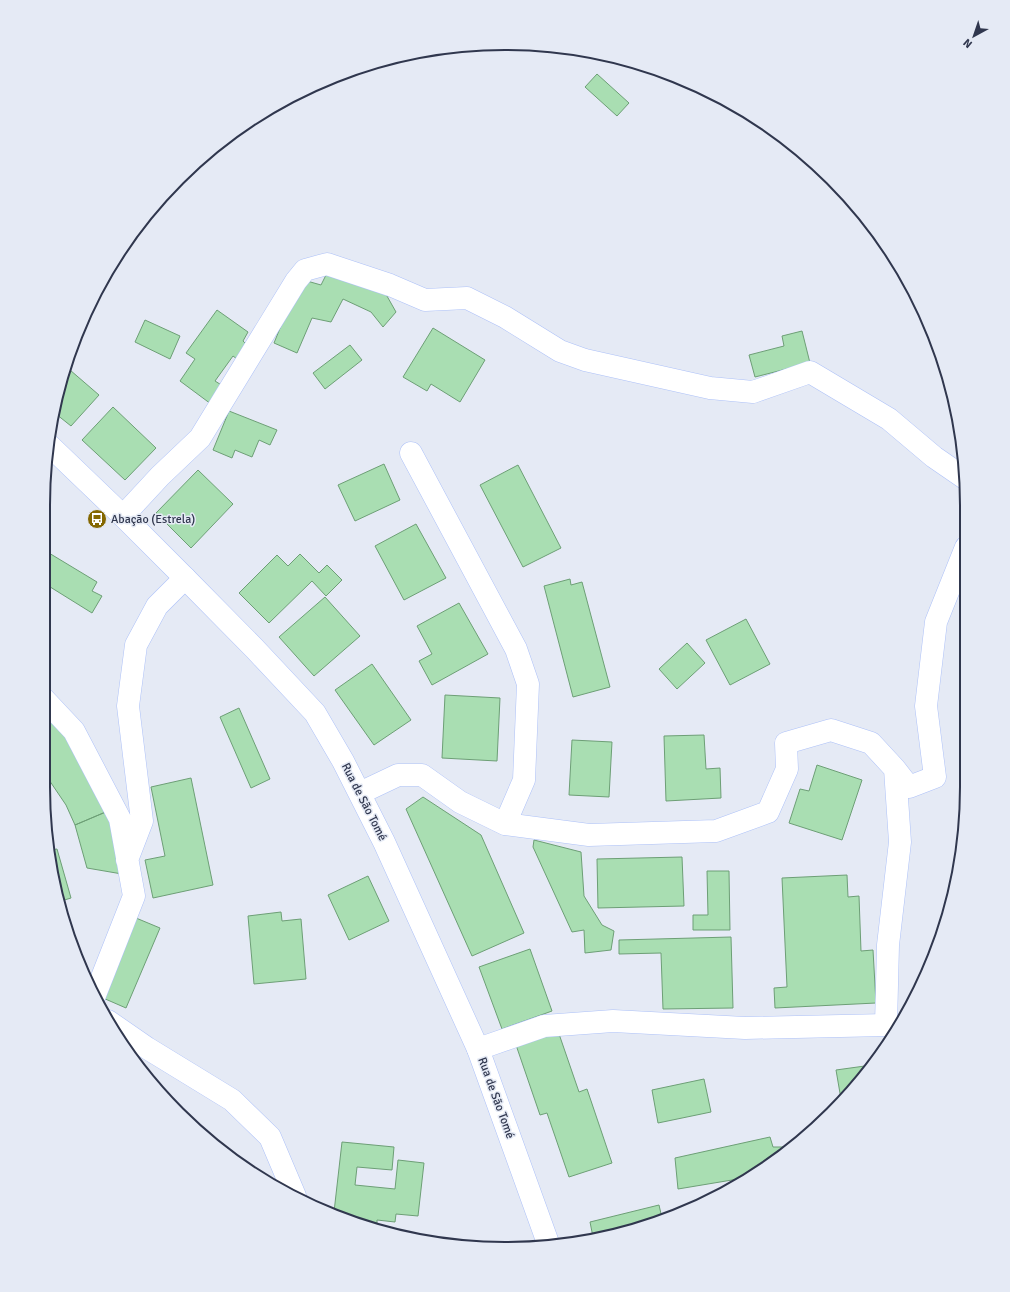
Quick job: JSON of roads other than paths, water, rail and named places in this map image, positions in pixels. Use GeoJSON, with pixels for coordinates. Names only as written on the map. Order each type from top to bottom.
{"type":"FeatureCollection","features":[{"type":"Feature","properties":{"kind":"street"},"geometry":{"type":"LineString","coordinates":[[123,516],[160,476],[200,438],[304,270],[327,264],[390,285],[425,300],[467,298],[505,317],[560,351],[585,360],[710,388],[753,392],[810,372],[889,419],[934,456],[959,474]]}},
{"type":"Feature","properties":{"kind":"street","name":"Rua de São Tomé"},"geometry":{"type":"LineString","coordinates":[[54,449],[185,578],[315,713],[344,761],[384,842],[478,1049],[547,1240]]}},
{"type":"Feature","properties":{"kind":"street"},"geometry":{"type":"LineString","coordinates":[[411,453],[516,650],[528,684],[524,780],[505,824]]}},
{"type":"Feature","properties":{"kind":"street"},"geometry":{"type":"LineString","coordinates":[[360,793],[398,775],[422,776],[460,802],[505,824],[588,835],[716,831],[768,812],[787,769],[786,743],[831,730],[871,743],[896,769],[909,787],[935,777],[926,706],[936,622],[960,562]]}},
{"type":"Feature","properties":{"kind":"street"},"geometry":{"type":"LineString","coordinates":[[127,860],[142,821],[128,706],[136,645],[157,606],[185,578]]}},
{"type":"Feature","properties":{"kind":"street"},"geometry":{"type":"LineString","coordinates":[[50,705],[74,731],[120,819],[134,896],[97,989]]}},
{"type":"Feature","properties":{"kind":"street"},"geometry":{"type":"LineString","coordinates":[[478,1049],[544,1026],[613,1022],[745,1028],[886,1025],[888,945],[900,842],[896,769]]}},
{"type":"Feature","properties":{"kind":"street"},"geometry":{"type":"LineString","coordinates":[[121,1031],[232,1100],[270,1137],[292,1189]]}},
{"type":"Feature","properties":{"kind":"place","name":"Abação (Estrela)"},"geometry":{"type":"Point","coordinates":[97,519]}}]}
